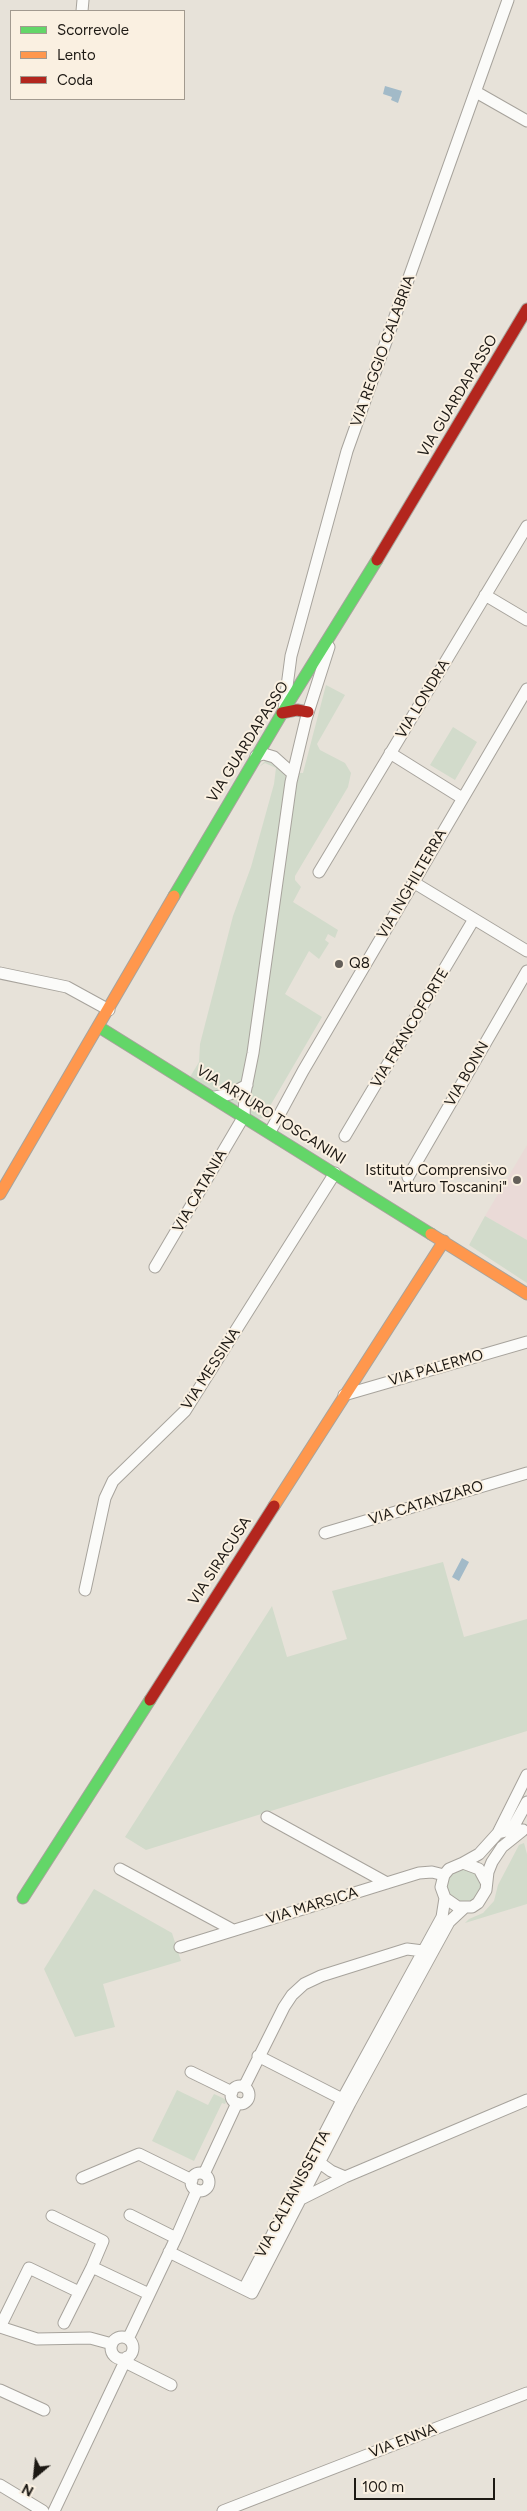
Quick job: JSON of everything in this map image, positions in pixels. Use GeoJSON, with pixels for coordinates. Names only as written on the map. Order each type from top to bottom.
{"type":"FeatureCollection","features":[{"type":"Feature","properties":{"kind":"street","name":"VIA REGGIO CALABRIA"},"geometry":{"type":"LineString","coordinates":[[283,712],[292,656],[347,451],[508,0]]}},
{"type":"Feature","properties":{"kind":"street"},"geometry":{"type":"LineString","coordinates":[[476,92],[527,121]]}},
{"type":"Feature","properties":{"kind":"street","name":"VIA GUARDAPASSO"},"geometry":{"type":"LineString","coordinates":[[0,1194],[109,1010],[176,890],[256,756],[333,634],[527,309]]}},
{"type":"Feature","properties":{"kind":"street","name":"VIA LONDRA"},"geometry":{"type":"LineString","coordinates":[[319,872],[527,526]]}},
{"type":"Feature","properties":{"kind":"street"},"geometry":{"type":"LineString","coordinates":[[485,595],[527,620]]}},
{"type":"Feature","properties":{"kind":"street"},"geometry":{"type":"LineString","coordinates":[[244,1116],[244,1093],[247,1085],[293,774],[308,712],[333,634]]}},
{"type":"Feature","properties":{"kind":"street","name":"VIA INGHILTERRA"},"geometry":{"type":"LineString","coordinates":[[270,1132],[278,1114],[462,798],[522,708],[527,689]]}},
{"type":"Feature","properties":{"kind":"street"},"geometry":{"type":"LineString","coordinates":[[283,712],[298,710],[308,712]]}},
{"type":"Feature","properties":{"kind":"street"},"geometry":{"type":"LineString","coordinates":[[256,756],[264,754],[274,757],[293,774]]}},
{"type":"Feature","properties":{"kind":"street"},"geometry":{"type":"LineString","coordinates":[[390,754],[462,798]]}},
{"type":"Feature","properties":{"kind":"street"},"geometry":{"type":"LineString","coordinates":[[413,882],[527,951]]}},
{"type":"Feature","properties":{"kind":"street","name":"VIA FRANCOFORTE"},"geometry":{"type":"LineString","coordinates":[[345,1136],[474,919]]}},
{"type":"Feature","properties":{"kind":"street","name":"VIA BONN"},"geometry":{"type":"LineString","coordinates":[[408,1177],[527,970]]}},
{"type":"Feature","properties":{"kind":"street"},"geometry":{"type":"LineString","coordinates":[[0,973],[67,987],[109,1010]]}},
{"type":"Feature","properties":{"kind":"street","name":"VIA ARTURO TOSCANINI"},"geometry":{"type":"LineString","coordinates":[[99,1027],[215,1097],[527,1294]]}},
{"type":"Feature","properties":{"kind":"street"},"geometry":{"type":"LineString","coordinates":[[215,1097],[230,1094],[247,1085]]}},
{"type":"Feature","properties":{"kind":"street","name":"VIA CATANIA"},"geometry":{"type":"LineString","coordinates":[[155,1267],[244,1116]]}},
{"type":"Feature","properties":{"kind":"street","name":"VIA MESSINA"},"geometry":{"type":"LineString","coordinates":[[85,1590],[105,1498],[112,1481],[185,1411],[335,1173]]}},
{"type":"Feature","properties":{"kind":"street","name":"VIA SIRACUSA"},"geometry":{"type":"LineString","coordinates":[[23,1898],[444,1241]]}},
{"type":"Feature","properties":{"kind":"street","name":"VIA PALERMO"},"geometry":{"type":"LineString","coordinates":[[344,1395],[527,1342]]}},
{"type":"Feature","properties":{"kind":"street","name":"VIA CATANZARO"},"geometry":{"type":"LineString","coordinates":[[325,1533],[527,1473]]}},
{"type":"Feature","properties":{"kind":"street"},"geometry":{"type":"LineString","coordinates":[[527,1776],[498,1834],[478,1854],[456,1865],[444,1875],[441,1887],[445,1898],[450,1904],[464,1908],[472,1907],[483,1897],[492,1862],[502,1847],[520,1830],[527,1802]]}},
{"type":"Feature","properties":{"kind":"street"},"geometry":{"type":"LineString","coordinates":[[267,1817],[387,1883]]}},
{"type":"Feature","properties":{"kind":"street"},"geometry":{"type":"LineString","coordinates":[[498,1834],[520,1830]]}},
{"type":"Feature","properties":{"kind":"street"},"geometry":{"type":"LineString","coordinates":[[463,1863],[478,1868],[486,1882]]}},
{"type":"Feature","properties":{"kind":"street"},"geometry":{"type":"LineString","coordinates":[[120,1869],[233,1930]]}},
{"type":"Feature","properties":{"kind":"street","name":"VIA MARSICA"},"geometry":{"type":"LineString","coordinates":[[180,1947],[424,1872],[444,1875]]}},
{"type":"Feature","properties":{"kind":"street","name":"VIA CALTANISSETTA"},"geometry":{"type":"LineString","coordinates":[[429,1951],[443,1914],[445,1898]]}},
{"type":"Feature","properties":{"kind":"street","name":"VIA CALTANISSETTA"},"geometry":{"type":"LineString","coordinates":[[248,2291],[346,2101],[429,1951],[449,1922],[464,1908]]}},
{"type":"Feature","properties":{"kind":"street"},"geometry":{"type":"LineString","coordinates":[[191,2072],[242,2103],[248,2098],[248,2090],[244,2087],[258,2056],[284,2007],[292,1995],[304,1984],[321,1976],[407,1949],[429,1951]]}},
{"type":"Feature","properties":{"kind":"street"},"geometry":{"type":"LineString","coordinates":[[258,2056],[346,2101]]}},
{"type":"Feature","properties":{"kind":"street"},"geometry":{"type":"LineString","coordinates":[[128,2339],[176,2238],[198,2174],[204,2174],[235,2098]]}},
{"type":"Feature","properties":{"kind":"street","name":"VIA CALTANISSETTA"},"geometry":{"type":"LineString","coordinates":[[301,2199],[345,2177],[527,2100]]}},
{"type":"Feature","properties":{"kind":"street","name":"VIA CALTANISSETTA"},"geometry":{"type":"LineString","coordinates":[[248,2291],[320,2163],[346,2101]]}},
{"type":"Feature","properties":{"kind":"street"},"geometry":{"type":"LineString","coordinates":[[82,2178],[139,2154],[194,2185]]}},
{"type":"Feature","properties":{"kind":"street","name":"VIA CALTANISSETTA"},"geometry":{"type":"LineString","coordinates":[[320,2163],[331,2172],[345,2177]]}},
{"type":"Feature","properties":{"kind":"street"},"geometry":{"type":"LineString","coordinates":[[130,2215],[176,2238]]}},
{"type":"Feature","properties":{"kind":"street"},"geometry":{"type":"LineString","coordinates":[[52,2216],[103,2241],[64,2323]]}},
{"type":"Feature","properties":{"kind":"street"},"geometry":{"type":"LineString","coordinates":[[169,2252],[248,2291]]}},
{"type":"Feature","properties":{"kind":"street"},"geometry":{"type":"LineString","coordinates":[[92,2267],[150,2294]]}},
{"type":"Feature","properties":{"kind":"street"},"geometry":{"type":"LineString","coordinates":[[79,2292],[29,2268],[0,2327],[37,2339],[90,2338],[112,2344]]}},
{"type":"Feature","properties":{"kind":"street"},"geometry":{"type":"LineString","coordinates":[[112,2344],[120,2338],[128,2339]]}},
{"type":"Feature","properties":{"kind":"street"},"geometry":{"type":"LineString","coordinates":[[54,2511],[133,2348],[128,2339]]}},
{"type":"Feature","properties":{"kind":"street"},"geometry":{"type":"LineString","coordinates":[[112,2344],[114,2355],[171,2385]]}},
{"type":"Feature","properties":{"kind":"street"},"geometry":{"type":"LineString","coordinates":[[0,2390],[44,2410]]}},
{"type":"Feature","properties":{"kind":"street","name":"VIA ENNA"},"geometry":{"type":"LineString","coordinates":[[223,2511],[527,2393]]}},
{"type":"Feature","properties":{"kind":"street"},"geometry":{"type":"LineString","coordinates":[[0,2484],[43,2511]]}},
{"type":"Feature","properties":{"kind":"shaded area","name":"Istituto Comprensivo \"Arturo Toscanini\""},"geometry":{"type":"Polygon","coordinates":[[[527,1145],[527,1240],[485,1216],[527,1145]]]}},
{"type":"Feature","properties":{"kind":"green space"},"geometry":{"type":"Polygon","coordinates":[[[326,685],[345,695],[317,744],[320,750],[345,763],[351,773],[348,787],[295,876],[295,880],[301,887],[293,902],[338,930],[335,938],[328,934],[325,940],[329,943],[319,959],[309,951],[285,994],[322,1017],[263,1118],[258,1119],[190,1077],[199,1062],[200,1044],[233,916],[251,867],[274,784],[276,768],[265,763],[259,767],[265,761],[268,761],[284,772],[303,773],[326,685]]]}},
{"type":"Feature","properties":{"kind":"green space"},"geometry":{"type":"Polygon","coordinates":[[[453,727],[477,742],[455,780],[430,765],[453,727]]]}},
{"type":"Feature","properties":{"kind":"green space"},"geometry":{"type":"Polygon","coordinates":[[[485,1216],[527,1240],[527,1283],[469,1245],[485,1216]]]}},
{"type":"Feature","properties":{"kind":"green space"},"geometry":{"type":"Polygon","coordinates":[[[443,1562],[464,1637],[527,1619],[527,1731],[146,1850],[125,1837],[272,1606],[287,1657],[347,1639],[332,1591],[443,1562]]]}},
{"type":"Feature","properties":{"kind":"green space"},"geometry":{"type":"Polygon","coordinates":[[[524,1843],[527,1854],[527,1904],[465,1923],[469,1919],[483,1913],[494,1901],[498,1885],[519,1845],[524,1843]]]}},
{"type":"Feature","properties":{"kind":"green space"},"geometry":{"type":"Polygon","coordinates":[[[464,1868],[477,1873],[482,1886],[477,1899],[464,1904],[451,1899],[446,1886],[451,1873],[464,1868]]]}},
{"type":"Feature","properties":{"kind":"green space"},"geometry":{"type":"Polygon","coordinates":[[[94,1889],[172,1933],[181,1961],[103,1984],[115,2027],[75,2037],[44,1969],[94,1889]]]}},
{"type":"Feature","properties":{"kind":"green space"},"geometry":{"type":"Polygon","coordinates":[[[177,2090],[208,2105],[214,2094],[227,2100],[225,2104],[222,2103],[194,2161],[152,2141],[177,2090]]]}},
{"type":"Feature","properties":{"kind":"water"},"geometry":{"type":"Polygon","coordinates":[[[385,86],[402,91],[398,103],[391,100],[392,97],[383,94],[385,86]]]}},
{"type":"Feature","properties":{"kind":"water"},"geometry":{"type":"Polygon","coordinates":[[[462,1558],[469,1562],[459,1581],[452,1577],[462,1558]]]}},
{"type":"Feature","properties":{"kind":"traffic: fast"},"geometry":{"type":"LineString","coordinates":[[174,896],[284,710],[377,560]]}},
{"type":"Feature","properties":{"kind":"traffic: fast"},"geometry":{"type":"LineString","coordinates":[[99,1027],[431,1234]]}},
{"type":"Feature","properties":{"kind":"traffic: fast"},"geometry":{"type":"LineString","coordinates":[[23,1898],[150,1700]]}},
{"type":"Feature","properties":{"kind":"traffic: slow"},"geometry":{"type":"LineString","coordinates":[[0,1194],[174,896]]}},
{"type":"Feature","properties":{"kind":"traffic: slow"},"geometry":{"type":"LineString","coordinates":[[431,1234],[527,1294]]}},
{"type":"Feature","properties":{"kind":"traffic: slow"},"geometry":{"type":"LineString","coordinates":[[274,1506],[444,1241]]}},
{"type":"Feature","properties":{"kind":"traffic: jam"},"geometry":{"type":"LineString","coordinates":[[377,560],[527,309]]}},
{"type":"Feature","properties":{"kind":"traffic: jam"},"geometry":{"type":"LineString","coordinates":[[282,713],[297,710],[308,712]]}},
{"type":"Feature","properties":{"kind":"traffic: jam"},"geometry":{"type":"LineString","coordinates":[[150,1700],[274,1506]]}},
{"type":"Feature","properties":{"kind":"place","name":"Q8"},"geometry":{"type":"Point","coordinates":[339,964]}},
{"type":"Feature","properties":{"kind":"place","name":"Istituto Comprensivo \"Arturo Toscanini\""},"geometry":{"type":"Point","coordinates":[517,1180]}}]}
